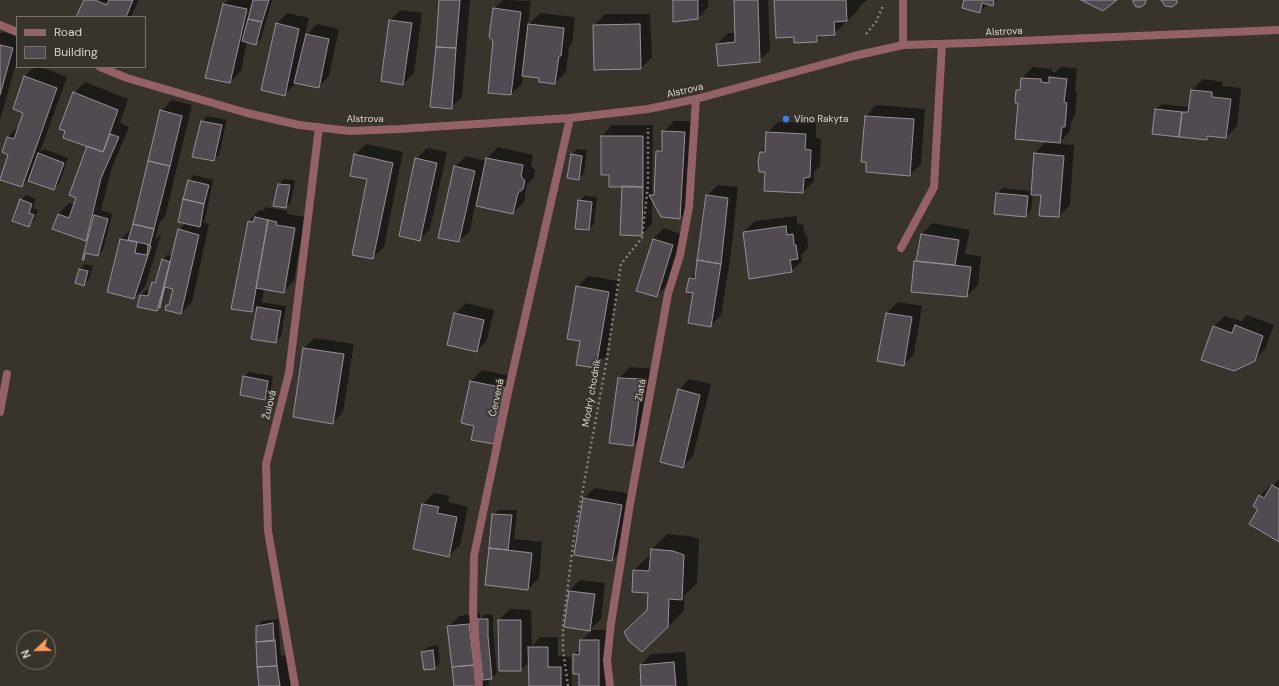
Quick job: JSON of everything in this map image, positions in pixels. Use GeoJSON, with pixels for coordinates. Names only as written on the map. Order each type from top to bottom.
{"type":"FeatureCollection","features":[{"type":"Feature","properties":{"kind":"street"},"geometry":{"type":"LineString","coordinates":[[902,0],[903,45]]}},
{"type":"Feature","properties":{"kind":"street"},"geometry":{"type":"LineString","coordinates":[[0,25],[16,32]]}},
{"type":"Feature","properties":{"kind":"street","name":"Alstrova"},"geometry":{"type":"LineString","coordinates":[[102,68],[126,78],[299,125],[350,130],[399,129],[570,118],[648,109],[696,99],[854,56],[903,45],[1279,30]]}},
{"type":"Feature","properties":{"kind":"street"},"geometry":{"type":"LineString","coordinates":[[901,248],[934,187],[942,44]]}},
{"type":"Feature","properties":{"kind":"street","name":"Zlatá"},"geometry":{"type":"LineString","coordinates":[[610,686],[607,661],[611,623],[630,504],[668,294],[680,254],[689,207],[696,99]]}},
{"type":"Feature","properties":{"kind":"street","name":"Červená"},"geometry":{"type":"LineString","coordinates":[[480,686],[473,613],[474,556],[509,388],[570,118]]}},
{"type":"Feature","properties":{"kind":"street","name":"Žulová"},"geometry":{"type":"LineString","coordinates":[[295,686],[268,531],[266,464],[289,373],[319,127]]}},
{"type":"Feature","properties":{"kind":"street"},"geometry":{"type":"LineString","coordinates":[[0,412],[7,374]]}},
{"type":"Feature","properties":{"kind":"path"},"geometry":{"type":"LineString","coordinates":[[866,34],[876,22],[886,0]]}},
{"type":"Feature","properties":{"kind":"path","name":"Modrý chodník"},"geometry":{"type":"LineString","coordinates":[[568,686],[563,650],[563,625],[574,538],[607,359],[621,264],[642,238],[648,185],[648,109]]}},
{"type":"Feature","properties":{"kind":"building"},"geometry":{"type":"Polygon","coordinates":[[[84,0],[95,0],[107,5],[109,0],[133,0],[126,16],[76,16],[84,0]]]}},
{"type":"Feature","properties":{"kind":"building"},"geometry":{"type":"Polygon","coordinates":[[[253,0],[269,0],[262,22],[248,19],[253,0]]]}},
{"type":"Feature","properties":{"kind":"building"},"geometry":{"type":"Polygon","coordinates":[[[439,0],[460,0],[456,48],[436,47],[439,0]]]}},
{"type":"Feature","properties":{"kind":"building"},"geometry":{"type":"Polygon","coordinates":[[[673,0],[698,0],[698,19],[673,22],[673,0]]]}},
{"type":"Feature","properties":{"kind":"building"},"geometry":{"type":"Polygon","coordinates":[[[734,0],[758,0],[760,62],[718,66],[716,44],[735,42],[734,0]]]}},
{"type":"Feature","properties":{"kind":"building"},"geometry":{"type":"Polygon","coordinates":[[[774,0],[846,0],[847,21],[834,22],[835,35],[817,36],[817,42],[794,43],[794,37],[776,38],[774,0]]]}},
{"type":"Feature","properties":{"kind":"building"},"geometry":{"type":"Polygon","coordinates":[[[964,0],[994,0],[993,6],[982,3],[980,13],[962,8],[964,0]]]}},
{"type":"Feature","properties":{"kind":"building"},"geometry":{"type":"Polygon","coordinates":[[[1081,0],[1117,0],[1103,11],[1081,0]]]}},
{"type":"Feature","properties":{"kind":"building"},"geometry":{"type":"Polygon","coordinates":[[[1133,0],[1146,0],[1145,4],[1141,7],[1136,7],[1133,0]]]}},
{"type":"Feature","properties":{"kind":"building"},"geometry":{"type":"Polygon","coordinates":[[[1161,0],[1177,0],[1177,3],[1172,7],[1165,6],[1161,0]]]}},
{"type":"Feature","properties":{"kind":"building"},"geometry":{"type":"Polygon","coordinates":[[[223,4],[247,9],[230,83],[205,78],[223,4]]]}},
{"type":"Feature","properties":{"kind":"building"},"geometry":{"type":"Polygon","coordinates":[[[493,8],[521,12],[511,95],[488,93],[493,41],[489,37],[493,8]]]}},
{"type":"Feature","properties":{"kind":"building"},"geometry":{"type":"Polygon","coordinates":[[[248,19],[262,22],[256,45],[242,41],[248,19]]]}},
{"type":"Feature","properties":{"kind":"building"},"geometry":{"type":"Polygon","coordinates":[[[389,20],[412,23],[403,85],[381,81],[389,20]]]}},
{"type":"Feature","properties":{"kind":"building"},"geometry":{"type":"Polygon","coordinates":[[[276,23],[299,29],[285,96],[261,90],[276,23]]]}},
{"type":"Feature","properties":{"kind":"building"},"geometry":{"type":"Polygon","coordinates":[[[528,24],[564,28],[561,56],[559,56],[555,84],[539,82],[539,78],[522,76],[528,24]]]}},
{"type":"Feature","properties":{"kind":"building"},"geometry":{"type":"Polygon","coordinates":[[[640,24],[641,69],[594,70],[593,25],[640,24]]]}},
{"type":"Feature","properties":{"kind":"building"},"geometry":{"type":"Polygon","coordinates":[[[306,34],[329,39],[319,88],[294,83],[306,34]]]}},
{"type":"Feature","properties":{"kind":"building"},"geometry":{"type":"Polygon","coordinates":[[[0,45],[13,48],[0,95],[0,45]]]}},
{"type":"Feature","properties":{"kind":"building"},"geometry":{"type":"Polygon","coordinates":[[[436,47],[456,48],[452,109],[430,107],[436,47]]]}},
{"type":"Feature","properties":{"kind":"building"},"geometry":{"type":"Polygon","coordinates":[[[24,76],[57,88],[22,187],[0,179],[8,155],[2,152],[7,137],[14,139],[23,113],[13,109],[24,76]]]}},
{"type":"Feature","properties":{"kind":"building"},"geometry":{"type":"Polygon","coordinates":[[[1049,77],[1067,79],[1064,102],[1067,103],[1065,127],[1062,127],[1060,143],[1015,139],[1018,103],[1015,103],[1016,90],[1020,90],[1021,78],[1041,79],[1041,82],[1049,83],[1049,77]]]}},
{"type":"Feature","properties":{"kind":"building"},"geometry":{"type":"Polygon","coordinates":[[[1191,90],[1212,92],[1212,97],[1231,99],[1226,138],[1207,136],[1207,140],[1179,137],[1182,112],[1188,112],[1191,90]]]}},
{"type":"Feature","properties":{"kind":"building"},"geometry":{"type":"Polygon","coordinates":[[[73,92],[118,110],[103,152],[63,138],[65,131],[59,129],[73,92]]]}},
{"type":"Feature","properties":{"kind":"building"},"geometry":{"type":"Polygon","coordinates":[[[1155,109],[1182,112],[1179,137],[1152,134],[1155,109]]]}},
{"type":"Feature","properties":{"kind":"building"},"geometry":{"type":"Polygon","coordinates":[[[160,110],[182,116],[170,166],[148,161],[160,110]]]}},
{"type":"Feature","properties":{"kind":"building"},"geometry":{"type":"Polygon","coordinates":[[[865,116],[914,119],[910,176],[866,172],[866,162],[861,162],[865,116]]]}},
{"type":"Feature","properties":{"kind":"building"},"geometry":{"type":"Polygon","coordinates":[[[201,121],[222,125],[214,161],[192,157],[201,121]]]}},
{"type":"Feature","properties":{"kind":"building"},"geometry":{"type":"Polygon","coordinates":[[[662,131],[685,132],[680,219],[661,217],[649,195],[654,195],[656,151],[662,151],[662,131]]]}},
{"type":"Feature","properties":{"kind":"building"},"geometry":{"type":"Polygon","coordinates":[[[766,132],[806,134],[805,149],[811,150],[810,177],[804,178],[803,193],[764,191],[765,172],[759,172],[758,161],[760,152],[765,152],[766,132]]]}},
{"type":"Feature","properties":{"kind":"building"},"geometry":{"type":"Polygon","coordinates":[[[110,134],[119,137],[101,178],[86,241],[52,229],[58,214],[69,218],[76,198],[69,195],[87,146],[103,152],[110,134]]]}},
{"type":"Feature","properties":{"kind":"building"},"geometry":{"type":"Polygon","coordinates":[[[601,136],[643,136],[643,187],[609,187],[609,175],[601,175],[601,136]]]}},
{"type":"Feature","properties":{"kind":"building"},"geometry":{"type":"Polygon","coordinates":[[[38,153],[64,163],[54,190],[28,181],[38,153]]]}},
{"type":"Feature","properties":{"kind":"building"},"geometry":{"type":"Polygon","coordinates":[[[1034,153],[1064,156],[1059,217],[1039,216],[1041,195],[1031,195],[1034,153]]]}},
{"type":"Feature","properties":{"kind":"building"},"geometry":{"type":"Polygon","coordinates":[[[354,154],[393,163],[373,259],[352,255],[367,179],[350,176],[354,154]]]}},
{"type":"Feature","properties":{"kind":"building"},"geometry":{"type":"Polygon","coordinates":[[[571,154],[582,156],[579,180],[567,178],[571,154]]]}},
{"type":"Feature","properties":{"kind":"building"},"geometry":{"type":"Polygon","coordinates":[[[415,158],[437,163],[420,241],[399,236],[415,158]]]}},
{"type":"Feature","properties":{"kind":"building"},"geometry":{"type":"Polygon","coordinates":[[[486,158],[523,165],[521,176],[525,181],[523,189],[518,193],[513,214],[476,206],[486,158]]]}},
{"type":"Feature","properties":{"kind":"building"},"geometry":{"type":"Polygon","coordinates":[[[148,161],[170,166],[154,229],[133,224],[148,161]]]}},
{"type":"Feature","properties":{"kind":"building"},"geometry":{"type":"Polygon","coordinates":[[[454,166],[475,171],[459,242],[438,238],[454,166]]]}},
{"type":"Feature","properties":{"kind":"building"},"geometry":{"type":"Polygon","coordinates":[[[188,180],[209,185],[204,204],[183,199],[188,180]]]}},
{"type":"Feature","properties":{"kind":"building"},"geometry":{"type":"Polygon","coordinates":[[[278,184],[290,185],[286,208],[273,206],[278,184]]]}},
{"type":"Feature","properties":{"kind":"building"},"geometry":{"type":"Polygon","coordinates":[[[622,186],[643,187],[642,236],[620,235],[622,186]]]}},
{"type":"Feature","properties":{"kind":"building"},"geometry":{"type":"Polygon","coordinates":[[[996,193],[1028,196],[1026,217],[994,214],[996,193]]]}},
{"type":"Feature","properties":{"kind":"building"},"geometry":{"type":"Polygon","coordinates":[[[706,195],[728,198],[721,264],[697,260],[706,195]]]}},
{"type":"Feature","properties":{"kind":"building"},"geometry":{"type":"Polygon","coordinates":[[[20,199],[32,204],[29,213],[34,215],[29,227],[12,221],[20,199]]]}},
{"type":"Feature","properties":{"kind":"building"},"geometry":{"type":"Polygon","coordinates":[[[183,199],[204,204],[200,227],[178,222],[183,199]]]}},
{"type":"Feature","properties":{"kind":"building"},"geometry":{"type":"Polygon","coordinates":[[[578,200],[592,202],[589,230],[575,229],[578,200]]]}},
{"type":"Feature","properties":{"kind":"building"},"geometry":{"type":"Polygon","coordinates":[[[94,215],[108,219],[98,256],[85,253],[84,260],[82,260],[94,215]]]}},
{"type":"Feature","properties":{"kind":"building"},"geometry":{"type":"Polygon","coordinates":[[[255,217],[268,220],[252,312],[231,309],[248,221],[253,222],[255,217]]]}},
{"type":"Feature","properties":{"kind":"building"},"geometry":{"type":"Polygon","coordinates":[[[268,220],[277,222],[276,225],[295,228],[284,293],[256,288],[268,220]]]}},
{"type":"Feature","properties":{"kind":"building"},"geometry":{"type":"Polygon","coordinates":[[[133,224],[154,229],[150,245],[128,240],[133,224]]]}},
{"type":"Feature","properties":{"kind":"building"},"geometry":{"type":"Polygon","coordinates":[[[786,226],[787,235],[793,234],[798,259],[790,260],[792,272],[749,279],[743,232],[786,226]]]}},
{"type":"Feature","properties":{"kind":"building"},"geometry":{"type":"Polygon","coordinates":[[[178,229],[199,235],[181,314],[165,310],[166,305],[169,305],[173,289],[165,287],[159,308],[178,229]]]}},
{"type":"Feature","properties":{"kind":"building"},"geometry":{"type":"Polygon","coordinates":[[[921,234],[959,240],[955,265],[916,261],[921,234]]]}},
{"type":"Feature","properties":{"kind":"building"},"geometry":{"type":"Polygon","coordinates":[[[120,239],[137,242],[135,253],[147,255],[148,245],[151,246],[134,299],[107,292],[120,239]]]}},
{"type":"Feature","properties":{"kind":"building"},"geometry":{"type":"Polygon","coordinates":[[[653,239],[673,245],[657,297],[636,291],[653,239]]]}},
{"type":"Feature","properties":{"kind":"building"},"geometry":{"type":"Polygon","coordinates":[[[162,259],[170,262],[157,311],[137,307],[140,295],[148,296],[152,282],[155,283],[162,259]]]}},
{"type":"Feature","properties":{"kind":"building"},"geometry":{"type":"Polygon","coordinates":[[[697,260],[721,264],[711,327],[688,323],[693,293],[686,292],[689,278],[695,279],[697,260]]]}},
{"type":"Feature","properties":{"kind":"building"},"geometry":{"type":"Polygon","coordinates":[[[914,261],[971,267],[967,297],[911,292],[914,261]]]}},
{"type":"Feature","properties":{"kind":"building"},"geometry":{"type":"Polygon","coordinates":[[[79,269],[88,271],[84,286],[75,283],[79,269]]]}},
{"type":"Feature","properties":{"kind":"building"},"geometry":{"type":"Polygon","coordinates":[[[576,286],[609,292],[596,368],[576,365],[580,341],[567,339],[576,286]]]}},
{"type":"Feature","properties":{"kind":"building"},"geometry":{"type":"Polygon","coordinates":[[[257,307],[281,311],[276,343],[251,339],[257,307]]]}},
{"type":"Feature","properties":{"kind":"building"},"geometry":{"type":"Polygon","coordinates":[[[454,313],[484,320],[477,352],[447,345],[454,313]]]}},
{"type":"Feature","properties":{"kind":"building"},"geometry":{"type":"Polygon","coordinates":[[[886,313],[912,317],[904,366],[877,361],[886,313]]]}},
{"type":"Feature","properties":{"kind":"building"},"geometry":{"type":"Polygon","coordinates":[[[1235,325],[1263,336],[1255,361],[1234,371],[1201,360],[1213,326],[1232,333],[1235,325]]]}},
{"type":"Feature","properties":{"kind":"building"},"geometry":{"type":"Polygon","coordinates":[[[303,348],[344,354],[333,424],[293,417],[303,348]]]}},
{"type":"Feature","properties":{"kind":"building"},"geometry":{"type":"Polygon","coordinates":[[[243,376],[268,381],[265,400],[240,395],[243,376]]]}},
{"type":"Feature","properties":{"kind":"building"},"geometry":{"type":"Polygon","coordinates":[[[618,378],[642,379],[633,446],[609,443],[618,378]]]}},
{"type":"Feature","properties":{"kind":"building"},"geometry":{"type":"Polygon","coordinates":[[[470,381],[505,388],[494,444],[471,440],[474,426],[461,423],[470,381]]]}},
{"type":"Feature","properties":{"kind":"building"},"geometry":{"type":"Polygon","coordinates":[[[678,389],[700,395],[683,468],[660,462],[678,389]]]}},
{"type":"Feature","properties":{"kind":"building"},"geometry":{"type":"Polygon","coordinates":[[[1272,485],[1279,489],[1279,542],[1249,524],[1258,509],[1253,506],[1259,495],[1264,498],[1272,485]]]}},
{"type":"Feature","properties":{"kind":"building"},"geometry":{"type":"Polygon","coordinates":[[[583,498],[622,505],[612,561],[574,555],[583,498]]]}},
{"type":"Feature","properties":{"kind":"building"},"geometry":{"type":"Polygon","coordinates":[[[422,504],[439,507],[437,513],[457,517],[449,557],[413,549],[422,504]]]}},
{"type":"Feature","properties":{"kind":"building"},"geometry":{"type":"Polygon","coordinates":[[[492,514],[512,515],[508,550],[489,548],[492,514]]]}},
{"type":"Feature","properties":{"kind":"building"},"geometry":{"type":"Polygon","coordinates":[[[489,548],[532,553],[528,590],[485,585],[489,548]]]}},
{"type":"Feature","properties":{"kind":"building"},"geometry":{"type":"Polygon","coordinates":[[[651,549],[673,551],[684,555],[682,600],[669,599],[668,627],[642,652],[629,641],[624,632],[647,610],[648,593],[632,592],[633,570],[649,571],[651,549]]]}},
{"type":"Feature","properties":{"kind":"building"},"geometry":{"type":"Polygon","coordinates":[[[569,591],[595,594],[590,631],[564,627],[569,591]]]}},
{"type":"Feature","properties":{"kind":"building"},"geometry":{"type":"Polygon","coordinates":[[[478,619],[488,619],[492,679],[483,680],[478,636],[478,619]]]}},
{"type":"Feature","properties":{"kind":"building"},"geometry":{"type":"Polygon","coordinates":[[[498,620],[521,620],[521,671],[499,671],[498,620]]]}},
{"type":"Feature","properties":{"kind":"building"},"geometry":{"type":"Polygon","coordinates":[[[273,623],[274,641],[256,642],[256,626],[273,623]]]}},
{"type":"Feature","properties":{"kind":"building"},"geometry":{"type":"Polygon","coordinates":[[[469,624],[474,665],[452,667],[447,626],[469,624]]]}},
{"type":"Feature","properties":{"kind":"building"},"geometry":{"type":"Polygon","coordinates":[[[275,640],[277,666],[257,667],[256,642],[275,640]]]}},
{"type":"Feature","properties":{"kind":"building"},"geometry":{"type":"Polygon","coordinates":[[[580,640],[599,640],[599,686],[579,686],[579,674],[573,674],[573,654],[579,655],[580,640]]]}},
{"type":"Feature","properties":{"kind":"building"},"geometry":{"type":"Polygon","coordinates":[[[528,647],[548,647],[548,667],[561,667],[561,686],[529,686],[528,647]]]}},
{"type":"Feature","properties":{"kind":"building"},"geometry":{"type":"Polygon","coordinates":[[[433,650],[435,669],[424,670],[421,652],[433,650]]]}},
{"type":"Feature","properties":{"kind":"building"},"geometry":{"type":"Polygon","coordinates":[[[674,662],[676,686],[641,686],[640,665],[674,662]]]}},
{"type":"Feature","properties":{"kind":"building"},"geometry":{"type":"Polygon","coordinates":[[[474,665],[477,686],[454,686],[452,667],[474,665]]]}},
{"type":"Feature","properties":{"kind":"building"},"geometry":{"type":"Polygon","coordinates":[[[277,666],[280,686],[259,686],[257,667],[277,666]]]}},
{"type":"Feature","properties":{"kind":"place","name":"Víno Rakyta"},"geometry":{"type":"Point","coordinates":[786,119]}}]}
